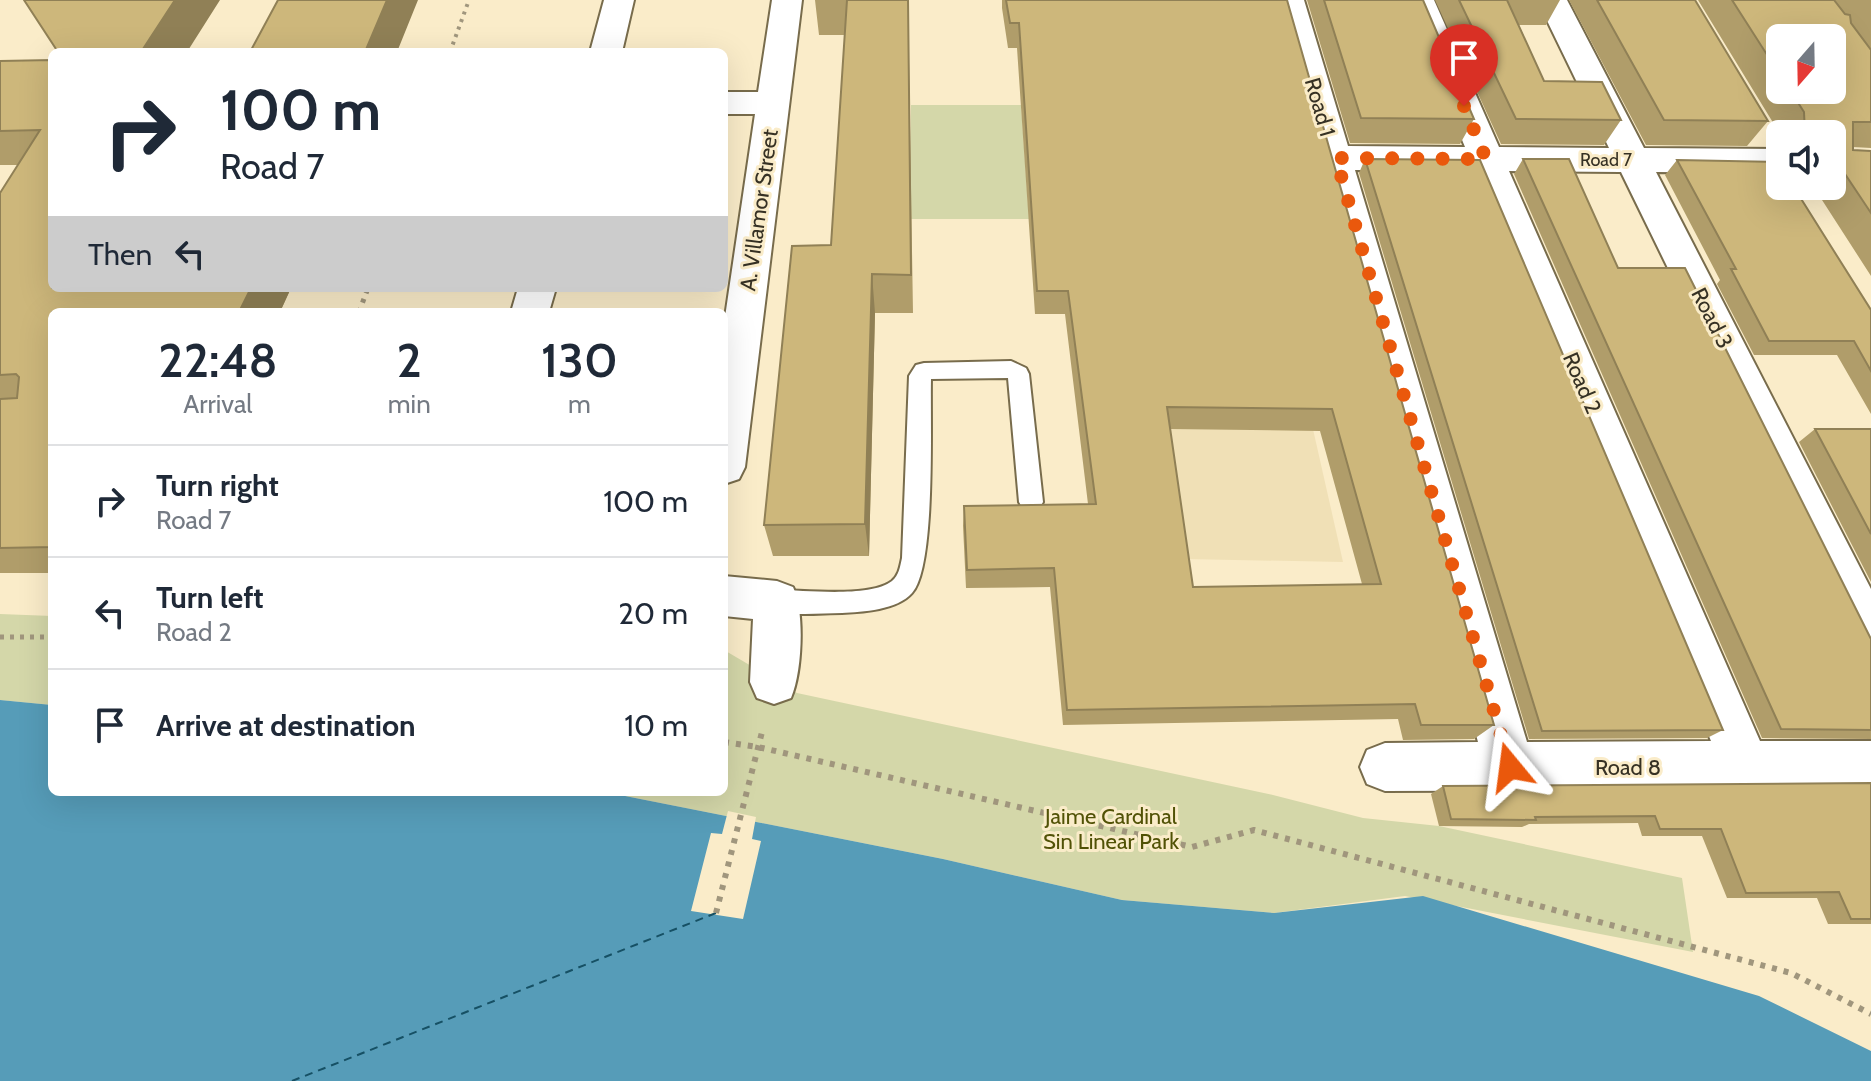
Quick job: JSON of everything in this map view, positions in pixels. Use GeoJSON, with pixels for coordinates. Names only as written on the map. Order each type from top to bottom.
{"type":"FeatureCollection","features":[{"type":"Feature","properties":{"kind":"street"},"geometry":{"type":"LineString","coordinates":[[607,48],[619,0]]}},
{"type":"Feature","properties":{"kind":"street","name":"A. Villamor Street"},"geometry":{"type":"LineString","coordinates":[[728,438],[787,0]]}},
{"type":"Feature","properties":{"kind":"street","name":"Road 1"},"geometry":{"type":"LineString","coordinates":[[1289,0],[1510,767]]}},
{"type":"Feature","properties":{"kind":"street","name":"Road 2"},"geometry":{"type":"LineString","coordinates":[[1419,0],[1746,766]]}},
{"type":"Feature","properties":{"kind":"street","name":"Road 3"},"geometry":{"type":"LineString","coordinates":[[1552,0],[1871,636]]}},
{"type":"Feature","properties":{"kind":"street"},"geometry":{"type":"LineString","coordinates":[[728,103],[774,103]]}},
{"type":"Feature","properties":{"kind":"street","name":"Road 7"},"geometry":{"type":"LineString","coordinates":[[1336,158],[1633,160],[1766,156]]}},
{"type":"Feature","properties":{"kind":"street"},"geometry":{"type":"LineString","coordinates":[[728,596],[777,601],[774,682]]}},
{"type":"Feature","properties":{"kind":"street","name":"Road 8"},"geometry":{"type":"LineString","coordinates":[[1385,767],[1871,765]]}},
{"type":"Feature","properties":{"kind":"lane"},"geometry":{"type":"LineString","coordinates":[[777,601],[863,600],[898,590],[910,575],[914,558],[920,376],[924,371],[1011,369],[1018,374],[1031,502]]}},
{"type":"Feature","properties":{"kind":"path"},"geometry":{"type":"LineString","coordinates":[[451,48],[469,0]]}},
{"type":"Feature","properties":{"kind":"path"},"geometry":{"type":"LineString","coordinates":[[0,637],[48,637]]}},
{"type":"Feature","properties":{"kind":"path"},"geometry":{"type":"LineString","coordinates":[[716,913],[774,682]]}},
{"type":"Feature","properties":{"kind":"path"},"geometry":{"type":"LineString","coordinates":[[728,743],[1192,847],[1254,830],[1791,973],[1871,1014]]}},
{"type":"Feature","properties":{"kind":"shaded area"},"geometry":{"type":"Polygon","coordinates":[[[1125,0],[1216,0],[1343,562],[1184,559],[1125,0]]]}},
{"type":"Feature","properties":{"kind":"green space"},"geometry":{"type":"Polygon","coordinates":[[[911,105],[1021,105],[1029,219],[910,219],[911,105]]]}},
{"type":"Feature","properties":{"kind":"green space"},"geometry":{"type":"Polygon","coordinates":[[[0,614],[48,616],[48,705],[0,700],[0,614]]]}},
{"type":"Feature","properties":{"kind":"green space","name":"Jaime Cardinal Sin Linear Park"},"geometry":{"type":"Polygon","coordinates":[[[728,652],[797,693],[1273,795],[1363,818],[1439,826],[1682,878],[1693,952],[1405,896],[1274,913],[1122,900],[943,859],[625,796],[728,796],[728,652]]]}},
{"type":"Feature","properties":{"kind":"water"},"geometry":{"type":"Polygon","coordinates":[[[0,700],[48,705],[48,796],[625,796],[943,859],[1122,900],[1274,913],[1423,896],[1759,996],[1871,1051],[1871,1081],[0,1081],[0,700]]]}},
{"type":"Feature","properties":{"kind":"pier"},"geometry":{"type":"Polygon","coordinates":[[[728,811],[756,817],[752,839],[761,841],[743,919],[691,911],[711,833],[722,834],[728,811]]]}},
{"type":"Feature","properties":{"kind":"building"},"geometry":{"type":"Polygon","coordinates":[[[24,0],[175,0],[144,48],[55,48],[24,0]]]}},
{"type":"Feature","properties":{"kind":"building"},"geometry":{"type":"Polygon","coordinates":[[[278,0],[387,0],[367,48],[252,48],[278,0]]]}},
{"type":"Feature","properties":{"kind":"building"},"geometry":{"type":"Polygon","coordinates":[[[847,0],[908,0],[911,275],[872,274],[865,524],[764,525],[792,246],[831,245],[847,0]]]}},
{"type":"Feature","properties":{"kind":"building"},"geometry":{"type":"Polygon","coordinates":[[[1006,0],[1287,0],[1494,725],[1421,725],[1415,704],[1067,710],[1054,568],[967,570],[964,506],[1096,504],[1068,291],[1037,291],[1019,23],[1010,23],[1006,0]],[[1167,407],[1193,587],[1381,584],[1332,409],[1167,407]]]}},
{"type":"Feature","properties":{"kind":"building"},"geometry":{"type":"Polygon","coordinates":[[[1324,0],[1423,0],[1474,119],[1361,118],[1324,0]]]}},
{"type":"Feature","properties":{"kind":"building"},"geometry":{"type":"Polygon","coordinates":[[[1459,0],[1507,0],[1544,81],[1602,82],[1621,120],[1516,119],[1459,0]]]}},
{"type":"Feature","properties":{"kind":"building"},"geometry":{"type":"Polygon","coordinates":[[[1597,0],[1695,0],[1767,120],[1664,120],[1597,0]]]}},
{"type":"Feature","properties":{"kind":"building"},"geometry":{"type":"Polygon","coordinates":[[[1732,0],[1834,0],[1845,14],[1850,15],[1851,23],[1871,50],[1871,122],[1853,122],[1853,150],[1871,151],[1871,213],[1846,176],[1846,120],[1804,120],[1799,104],[1846,104],[1846,24],[1766,24],[1766,53],[1732,0]]]}},
{"type":"Feature","properties":{"kind":"building"},"geometry":{"type":"Polygon","coordinates":[[[48,60],[48,292],[249,292],[241,308],[48,308],[48,547],[0,548],[0,399],[17,398],[19,377],[16,374],[0,375],[0,193],[40,130],[0,131],[0,61],[48,60]]]}},
{"type":"Feature","properties":{"kind":"building"},"geometry":{"type":"Polygon","coordinates":[[[1365,159],[1480,160],[1723,730],[1542,731],[1365,159]]]}},
{"type":"Feature","properties":{"kind":"building"},"geometry":{"type":"Polygon","coordinates":[[[1523,159],[1569,159],[1618,268],[1685,268],[1871,639],[1871,730],[1781,729],[1523,159]]]}},
{"type":"Feature","properties":{"kind":"building"},"geometry":{"type":"Polygon","coordinates":[[[1677,160],[1766,162],[1766,200],[1802,200],[1871,310],[1871,371],[1854,341],[1769,341],[1731,269],[1736,269],[1677,160]]]}},
{"type":"Feature","properties":{"kind":"building"},"geometry":{"type":"Polygon","coordinates":[[[1815,429],[1871,429],[1871,534],[1815,429]]]}},
{"type":"Feature","properties":{"kind":"building"},"geometry":{"type":"Polygon","coordinates":[[[1871,783],[1871,919],[1851,919],[1839,892],[1746,893],[1721,829],[1660,829],[1655,816],[1451,819],[1443,786],[1871,783]]]}},
{"type":"Feature","properties":{"kind":"ferry route"},"geometry":{"type":"LineString","coordinates":[[292,1081],[716,913]]}},
{"type":"Feature","properties":{"kind":"route"},"geometry":{"type":"LineString","coordinates":[[1464,106],[1486,159],[1336,158],[1510,767]]}}]}
